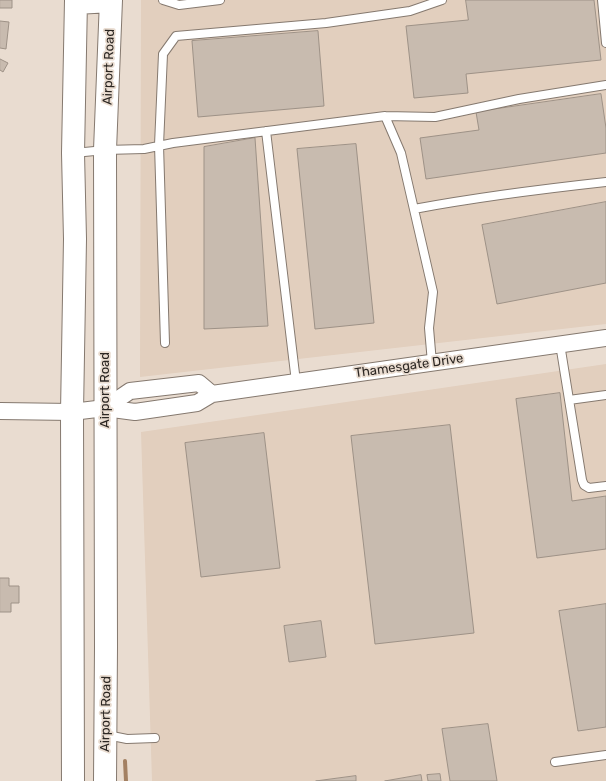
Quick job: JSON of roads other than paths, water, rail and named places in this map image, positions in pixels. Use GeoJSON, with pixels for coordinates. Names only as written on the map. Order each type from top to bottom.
{"type":"FeatureCollection","features":[{"type":"Feature","properties":{"kind":"main road"},"geometry":{"type":"LineString","coordinates":[[73,781],[72,412],[75,240],[73,153],[76,1],[114,0]]}},
{"type":"Feature","properties":{"kind":"main road","name":"Airport Road"},"geometry":{"type":"LineString","coordinates":[[105,781],[105,150],[114,0]]}},
{"type":"Feature","properties":{"kind":"main road"},"geometry":{"type":"LineString","coordinates":[[73,738],[105,735]]}},
{"type":"Feature","properties":{"kind":"street","name":"Thamesgate Drive"},"geometry":{"type":"LineString","coordinates":[[0,411],[72,412],[105,408],[135,412],[198,403],[212,394],[606,338]]}},
{"type":"Feature","properties":{"kind":"lane"},"geometry":{"type":"LineString","coordinates":[[163,0],[179,5],[220,0]]}},
{"type":"Feature","properties":{"kind":"lane"},"geometry":{"type":"LineString","coordinates":[[165,342],[159,145],[163,54],[176,36],[333,22],[410,11],[442,0]]}},
{"type":"Feature","properties":{"kind":"lane"},"geometry":{"type":"LineString","coordinates":[[602,0],[606,43]]}},
{"type":"Feature","properties":{"kind":"lane"},"geometry":{"type":"LineString","coordinates":[[73,153],[144,149],[159,145],[385,116],[435,117],[519,99],[606,85]]}},
{"type":"Feature","properties":{"kind":"lane"},"geometry":{"type":"LineString","coordinates":[[385,116],[401,153],[433,292],[429,328],[432,363]]}},
{"type":"Feature","properties":{"kind":"lane"},"geometry":{"type":"LineString","coordinates":[[266,131],[296,382]]}},
{"type":"Feature","properties":{"kind":"lane"},"geometry":{"type":"LineString","coordinates":[[414,209],[546,188],[606,182]]}},
{"type":"Feature","properties":{"kind":"lane"},"geometry":{"type":"LineString","coordinates":[[560,344],[582,480],[584,485],[589,488],[606,486]]}},
{"type":"Feature","properties":{"kind":"lane"},"geometry":{"type":"LineString","coordinates":[[569,400],[606,395]]}},
{"type":"Feature","properties":{"kind":"lane"},"geometry":{"type":"LineString","coordinates":[[105,735],[128,739],[156,738]]}},
{"type":"Feature","properties":{"kind":"lane"},"geometry":{"type":"LineString","coordinates":[[555,762],[606,755]]}},
{"type":"Feature","properties":{"kind":"waterway"},"geometry":{"type":"LineString","coordinates":[[125,761],[126,781]]}}]}
